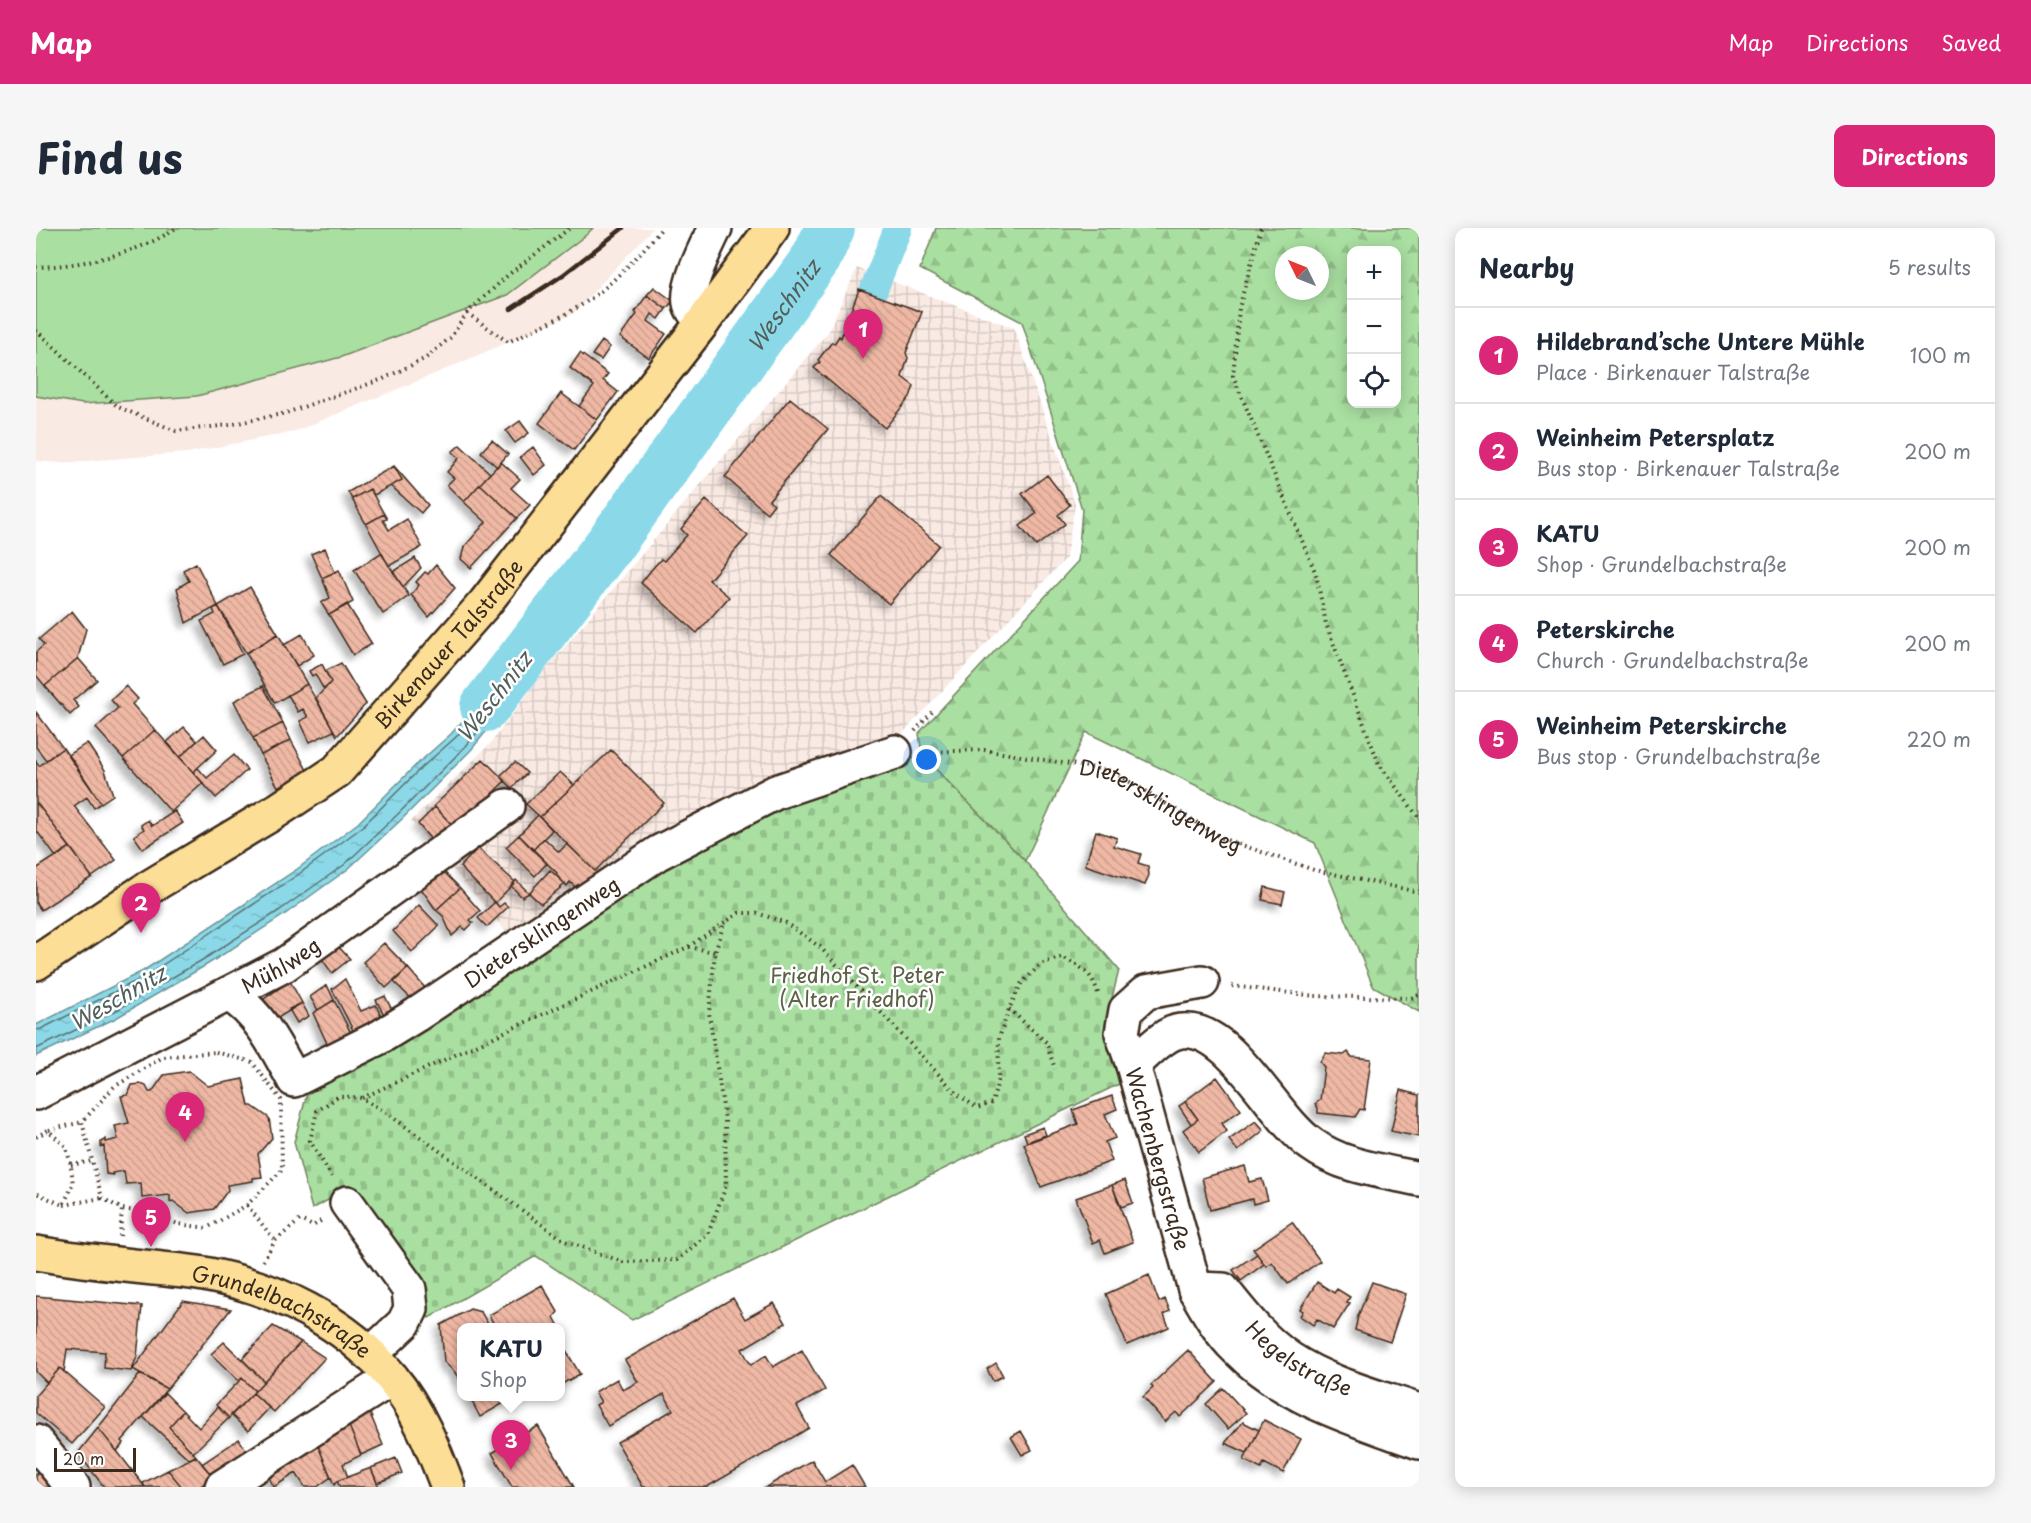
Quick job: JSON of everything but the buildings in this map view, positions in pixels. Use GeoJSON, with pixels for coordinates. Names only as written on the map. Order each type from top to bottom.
{"type":"FeatureCollection","features":[{"type":"Feature","properties":{"kind":"main road","name":"Birkenauer Talstraße"},"geometry":{"type":"LineString","coordinates":[[36,963],[148,888],[278,810],[337,771],[485,603],[703,322],[772,228]]}},
{"type":"Feature","properties":{"kind":"main road","name":"Grundelbachstraße"},"geometry":{"type":"LineString","coordinates":[[36,1253],[201,1273],[249,1284],[288,1299],[318,1315],[381,1366],[421,1424],[448,1487]]}},
{"type":"Feature","properties":{"kind":"street"},"geometry":{"type":"LineString","coordinates":[[703,322],[690,305],[689,294],[715,228]]}},
{"type":"Feature","properties":{"kind":"street","name":"Dietersklingenweg"},"geometry":{"type":"LineString","coordinates":[[228,994],[242,1002],[273,1042],[294,1080],[380,1038],[658,853],[776,792],[895,752]]}},
{"type":"Feature","properties":{"kind":"street","name":"Mühlweg"},"geometry":{"type":"LineString","coordinates":[[36,1093],[284,965],[507,806]]}},
{"type":"Feature","properties":{"kind":"street"},"geometry":{"type":"LineString","coordinates":[[1133,1065],[1122,1033],[1126,1010],[1146,992],[1202,982]]}},
{"type":"Feature","properties":{"kind":"street","name":"Wachenbergstraße"},"geometry":{"type":"LineString","coordinates":[[1419,1179],[1341,1160],[1312,1146],[1291,1127],[1235,1058],[1211,1037],[1195,1032],[1179,1031],[1165,1039],[1133,1065],[1195,1289],[1212,1319],[1236,1349],[1272,1380],[1321,1406],[1419,1442]]}},
{"type":"Feature","properties":{"kind":"street"},"geometry":{"type":"LineString","coordinates":[[222,1487],[381,1366],[411,1309],[409,1289],[338,1209]]}},
{"type":"Feature","properties":{"kind":"street","name":"Hegelstraße"},"geometry":{"type":"LineString","coordinates":[[1195,1289],[1223,1290],[1256,1330],[1290,1359],[1330,1380],[1419,1411]]}},
{"type":"Feature","properties":{"kind":"street"},"geometry":{"type":"LineString","coordinates":[[36,1442],[74,1487]]}},
{"type":"Feature","properties":{"kind":"path"},"geometry":{"type":"LineString","coordinates":[[36,267],[91,262],[160,239],[176,228]]}},
{"type":"Feature","properties":{"kind":"path"},"geometry":{"type":"LineString","coordinates":[[36,330],[118,407],[176,431],[229,425],[286,413],[383,379],[426,358],[451,337],[467,313],[508,275],[570,228]]}},
{"type":"Feature","properties":{"kind":"path"},"geometry":{"type":"LineString","coordinates":[[467,313],[508,342],[567,313],[591,298],[642,252],[662,228]]}},
{"type":"Feature","properties":{"kind":"path"},"geometry":{"type":"LineString","coordinates":[[1261,228],[1239,308],[1233,376],[1316,574],[1326,624],[1379,764],[1419,818]]}},
{"type":"Feature","properties":{"kind":"path"},"geometry":{"type":"LineString","coordinates":[[895,752],[932,712]]}},
{"type":"Feature","properties":{"kind":"path","name":"Dietersklingenweg"},"geometry":{"type":"LineString","coordinates":[[895,752],[984,750],[1112,771],[1224,839],[1314,870],[1419,891]]}},
{"type":"Feature","properties":{"kind":"path"},"geometry":{"type":"LineString","coordinates":[[362,1098],[688,947],[739,913],[757,913],[786,923],[820,947],[956,1093],[977,1108],[992,1103],[998,1081],[999,1038],[1021,984],[1041,964],[1062,957],[1085,970],[1096,984]]}},
{"type":"Feature","properties":{"kind":"path"},"geometry":{"type":"LineString","coordinates":[[265,1258],[275,1241],[300,1220],[313,1226],[338,1209],[310,1141],[317,1111],[339,1096],[362,1098],[388,1114],[565,1241],[623,1262],[677,1260],[708,1234],[726,1186],[725,1120],[709,1013],[715,952],[724,922]]}},
{"type":"Feature","properties":{"kind":"path"},"geometry":{"type":"LineString","coordinates":[[688,947],[715,952]]}},
{"type":"Feature","properties":{"kind":"path"},"geometry":{"type":"LineString","coordinates":[[1202,982],[1315,996],[1411,998],[1419,995]]}},
{"type":"Feature","properties":{"kind":"path"},"geometry":{"type":"LineString","coordinates":[[1009,1010],[1046,1042],[1055,1069]]}},
{"type":"Feature","properties":{"kind":"path"},"geometry":{"type":"LineString","coordinates":[[36,1137],[48,1130],[82,1122],[114,1087],[164,1057],[216,1052],[252,1062],[281,1100],[282,1170],[247,1205],[207,1228],[178,1224],[151,1213],[122,1209],[102,1198],[63,1205],[36,1193]]}},
{"type":"Feature","properties":{"kind":"path"},"geometry":{"type":"LineString","coordinates":[[82,1122],[102,1198]]}},
{"type":"Feature","properties":{"kind":"path"},"geometry":{"type":"LineString","coordinates":[[48,1130],[66,1147],[71,1165],[73,1185],[63,1205]]}},
{"type":"Feature","properties":{"kind":"path"},"geometry":{"type":"LineString","coordinates":[[71,1165],[92,1161]]}},
{"type":"Feature","properties":{"kind":"path"},"geometry":{"type":"LineString","coordinates":[[247,1205],[275,1241]]}},
{"type":"Feature","properties":{"kind":"path"},"geometry":{"type":"LineString","coordinates":[[120,1234],[122,1209]]}},
{"type":"Feature","properties":{"kind":"shaded area"},"geometry":{"type":"Polygon","coordinates":[[[593,228],[653,228],[573,314],[425,378],[293,432],[187,453],[60,463],[36,461],[36,396],[83,404],[197,396],[341,357],[507,295],[593,228]]]}},
{"type":"Feature","properties":{"kind":"shaded area"},"geometry":{"type":"Polygon","coordinates":[[[857,268],[1014,328],[1075,504],[1066,558],[891,746],[515,942],[411,821],[490,744],[546,669],[828,332],[857,268]]]}},
{"type":"Feature","properties":{"kind":"green space"},"geometry":{"type":"Polygon","coordinates":[[[36,228],[593,228],[507,295],[341,357],[197,396],[83,404],[36,396],[36,228]]]}},
{"type":"Feature","properties":{"kind":"green space"},"geometry":{"type":"Polygon","coordinates":[[[936,228],[1419,228],[1419,1012],[1373,986],[1315,843],[1086,732],[1025,861],[922,755],[919,733],[1078,561],[1082,509],[1022,322],[920,269],[936,228]]]}},
{"type":"Feature","properties":{"kind":"green space","name":"Friedhof St. Peter (Alter Friedhof)"},"geometry":{"type":"Polygon","coordinates":[[[922,755],[1025,861],[1119,970],[1106,1022],[1119,1084],[632,1320],[536,1256],[429,1318],[353,1186],[312,1209],[294,1142],[309,1086],[641,879],[776,800],[922,755]]]}},
{"type":"Feature","properties":{"kind":"water"},"geometry":{"type":"Polygon","coordinates":[[[520,648],[540,665],[471,750],[348,869],[284,915],[208,964],[116,1018],[36,1056],[36,1025],[143,971],[296,870],[358,823],[416,765],[451,734],[480,701],[520,648]]]}},
{"type":"Feature","properties":{"kind":"waterway","name":"Weschnitz"},"geometry":{"type":"LineString","coordinates":[[485,707],[609,545],[817,257],[830,228]]}},
{"type":"Feature","properties":{"kind":"waterway"},"geometry":{"type":"LineString","coordinates":[[872,294],[898,228]]}},
{"type":"Feature","properties":{"kind":"railway"},"geometry":{"type":"LineString","coordinates":[[511,309],[563,275],[623,228]]}},
{"type":"Feature","properties":{"kind":"place","name":"Hildebrand’sche Untere Mühle"},"geometry":{"type":"Point","coordinates":[863,359]}},
{"type":"Feature","properties":{"kind":"place","name":"Weinheim Petersplatz"},"geometry":{"type":"Point","coordinates":[141,933]}},
{"type":"Feature","properties":{"kind":"place","name":"Peterskirche"},"geometry":{"type":"Point","coordinates":[185,1142]}},
{"type":"Feature","properties":{"kind":"place","name":"Weinheim Peterskirche"},"geometry":{"type":"Point","coordinates":[151,1247]}},
{"type":"Feature","properties":{"kind":"place","name":"KATU"},"geometry":{"type":"Point","coordinates":[511,1470]}}]}
